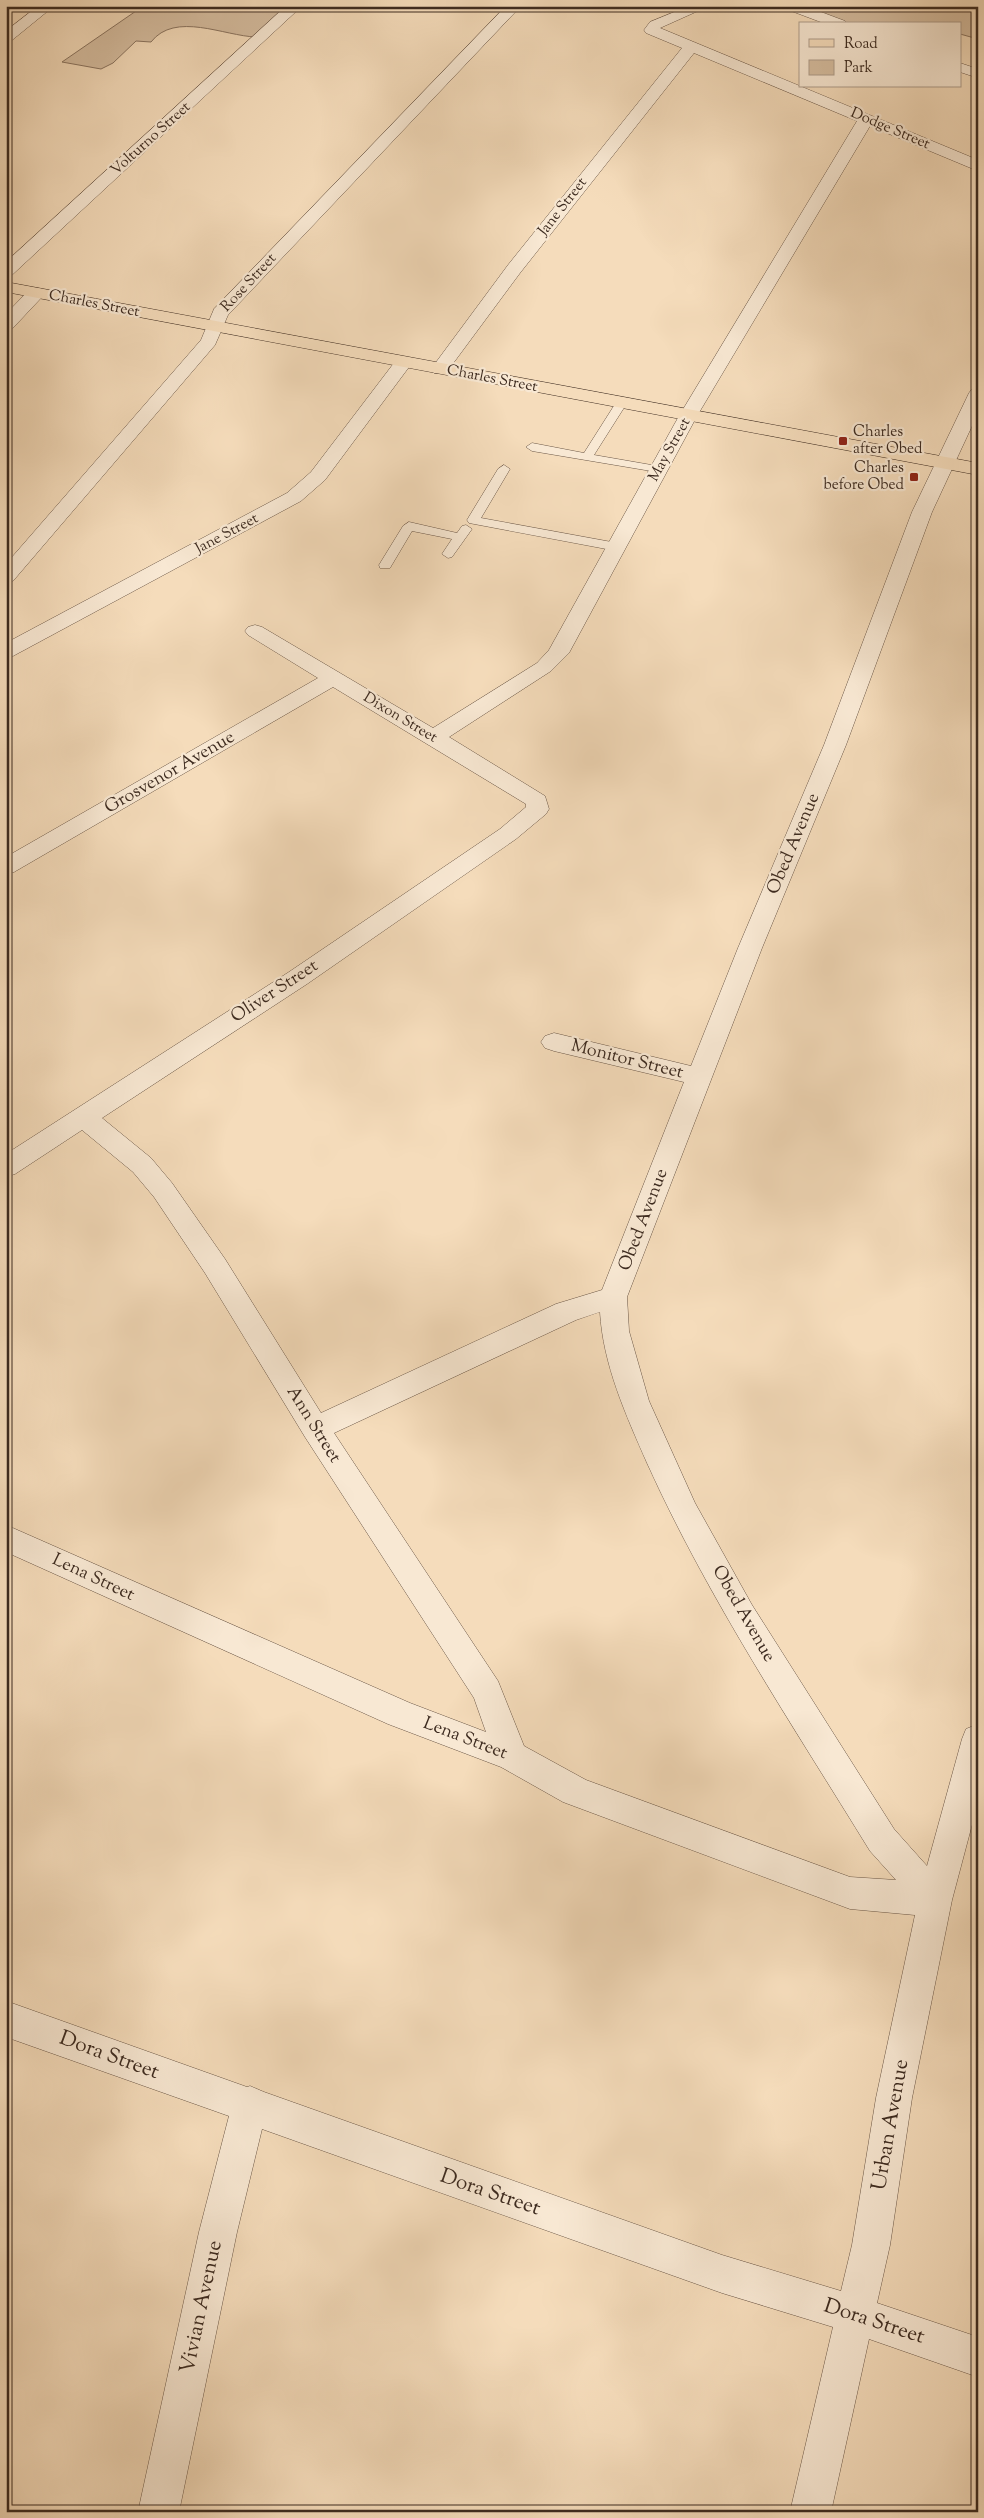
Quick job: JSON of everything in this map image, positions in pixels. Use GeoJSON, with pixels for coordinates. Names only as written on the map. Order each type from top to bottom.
{"type":"FeatureCollection","features":[{"type":"Feature","properties":{"kind":"main road","name":"Charles Street"},"geometry":{"type":"LineString","coordinates":[[6,287],[978,470]]}},
{"type":"Feature","properties":{"kind":"street"},"geometry":{"type":"LineString","coordinates":[[6,38],[47,6]]}},
{"type":"Feature","properties":{"kind":"street","name":"Volturno Street"},"geometry":{"type":"LineString","coordinates":[[6,271],[295,6]]}},
{"type":"Feature","properties":{"kind":"street","name":"Rose Street"},"geometry":{"type":"LineString","coordinates":[[6,577],[209,341],[220,312],[514,6]]}},
{"type":"Feature","properties":{"kind":"street","name":"Dodge Street"},"geometry":{"type":"LineString","coordinates":[[702,6],[656,25],[651,30],[690,48],[978,166]]}},
{"type":"Feature","properties":{"kind":"street"},"geometry":{"type":"LineString","coordinates":[[791,6],[835,22]]}},
{"type":"Feature","properties":{"kind":"street","name":"Jane Street"},"geometry":{"type":"LineString","coordinates":[[440,369],[514,269],[690,48]]}},
{"type":"Feature","properties":{"kind":"street"},"geometry":{"type":"LineString","coordinates":[[962,68],[978,74]]}},
{"type":"Feature","properties":{"kind":"street","name":"May Street"},"geometry":{"type":"LineString","coordinates":[[432,738],[552,661],[617,547],[688,416],[858,130],[868,120]]}},
{"type":"Feature","properties":{"kind":"street"},"geometry":{"type":"LineString","coordinates":[[6,325],[36,293]]}},
{"type":"Feature","properties":{"kind":"street","name":"Jane Street"},"geometry":{"type":"LineString","coordinates":[[6,652],[294,497],[318,476],[403,363]]}},
{"type":"Feature","properties":{"kind":"street","name":"Obed Avenue"},"geometry":{"type":"LineString","coordinates":[[935,1900],[882,1840],[741,1615],[683,1509],[634,1400],[615,1331],[613,1296],[750,948],[835,745],[922,512],[978,393]]}},
{"type":"Feature","properties":{"kind":"street","name":"Dixon Street"},"geometry":{"type":"LineString","coordinates":[[255,631],[528,794],[537,801],[538,809]]}},
{"type":"Feature","properties":{"kind":"street","name":"Grosvenor Avenue"},"geometry":{"type":"LineString","coordinates":[[6,868],[334,678]]}},
{"type":"Feature","properties":{"kind":"street","name":"Oliver Street"},"geometry":{"type":"LineString","coordinates":[[6,1167],[298,978],[508,834],[538,809]]}},
{"type":"Feature","properties":{"kind":"street","name":"Monitor Street"},"geometry":{"type":"LineString","coordinates":[[554,1042],[700,1077]]}},
{"type":"Feature","properties":{"kind":"street","name":"Ann Street"},"geometry":{"type":"LineString","coordinates":[[83,1117],[129,1153],[163,1190],[215,1266],[314,1429],[487,1691],[512,1756]]}},
{"type":"Feature","properties":{"kind":"street"},"geometry":{"type":"LineString","coordinates":[[314,1429],[566,1312],[613,1296]]}},
{"type":"Feature","properties":{"kind":"street","name":"Lena Street"},"geometry":{"type":"LineString","coordinates":[[6,1538],[399,1714],[512,1756],[575,1791],[850,1893],[935,1900]]}},
{"type":"Feature","properties":{"kind":"street","name":"Urban Avenue"},"geometry":{"type":"LineString","coordinates":[[810,2512],[871,2245],[894,2098],[935,1900],[978,1739]]}},
{"type":"Feature","properties":{"kind":"street","name":"Dora Street"},"geometry":{"type":"LineString","coordinates":[[6,2019],[164,2076],[250,2104],[416,2167],[722,2274],[855,2315],[978,2357]]}},
{"type":"Feature","properties":{"kind":"street","name":"Vivian Avenue"},"geometry":{"type":"LineString","coordinates":[[158,2512],[218,2232],[250,2104]]}},
{"type":"Feature","properties":{"kind":"lane"},"geometry":{"type":"LineString","coordinates":[[587,456],[620,403]]}},
{"type":"Feature","properties":{"kind":"lane"},"geometry":{"type":"LineString","coordinates":[[532,447],[659,470]]}},
{"type":"Feature","properties":{"kind":"lane"},"geometry":{"type":"LineString","coordinates":[[448,554],[504,469]]}},
{"type":"Feature","properties":{"kind":"lane"},"geometry":{"type":"LineString","coordinates":[[472,520],[617,547]]}},
{"type":"Feature","properties":{"kind":"lane"},"geometry":{"type":"LineString","coordinates":[[385,565],[409,526],[460,538]]}},
{"type":"Feature","properties":{"kind":"green space"},"geometry":{"type":"Polygon","coordinates":[[[147,6],[290,6],[256,37],[200,28],[173,28],[161,33],[151,42],[136,41],[113,63],[101,69],[62,62],[136,11],[147,6]]]}},
{"type":"Feature","properties":{"kind":"green space"},"geometry":{"type":"Polygon","coordinates":[[[790,6],[978,6],[978,39],[962,35],[962,22],[831,22],[790,6]]]}},
{"type":"Feature","properties":{"kind":"place","name":"Charles after Obed"},"geometry":{"type":"Point","coordinates":[843,441]}},
{"type":"Feature","properties":{"kind":"place","name":"Charles before Obed"},"geometry":{"type":"Point","coordinates":[914,477]}}]}
